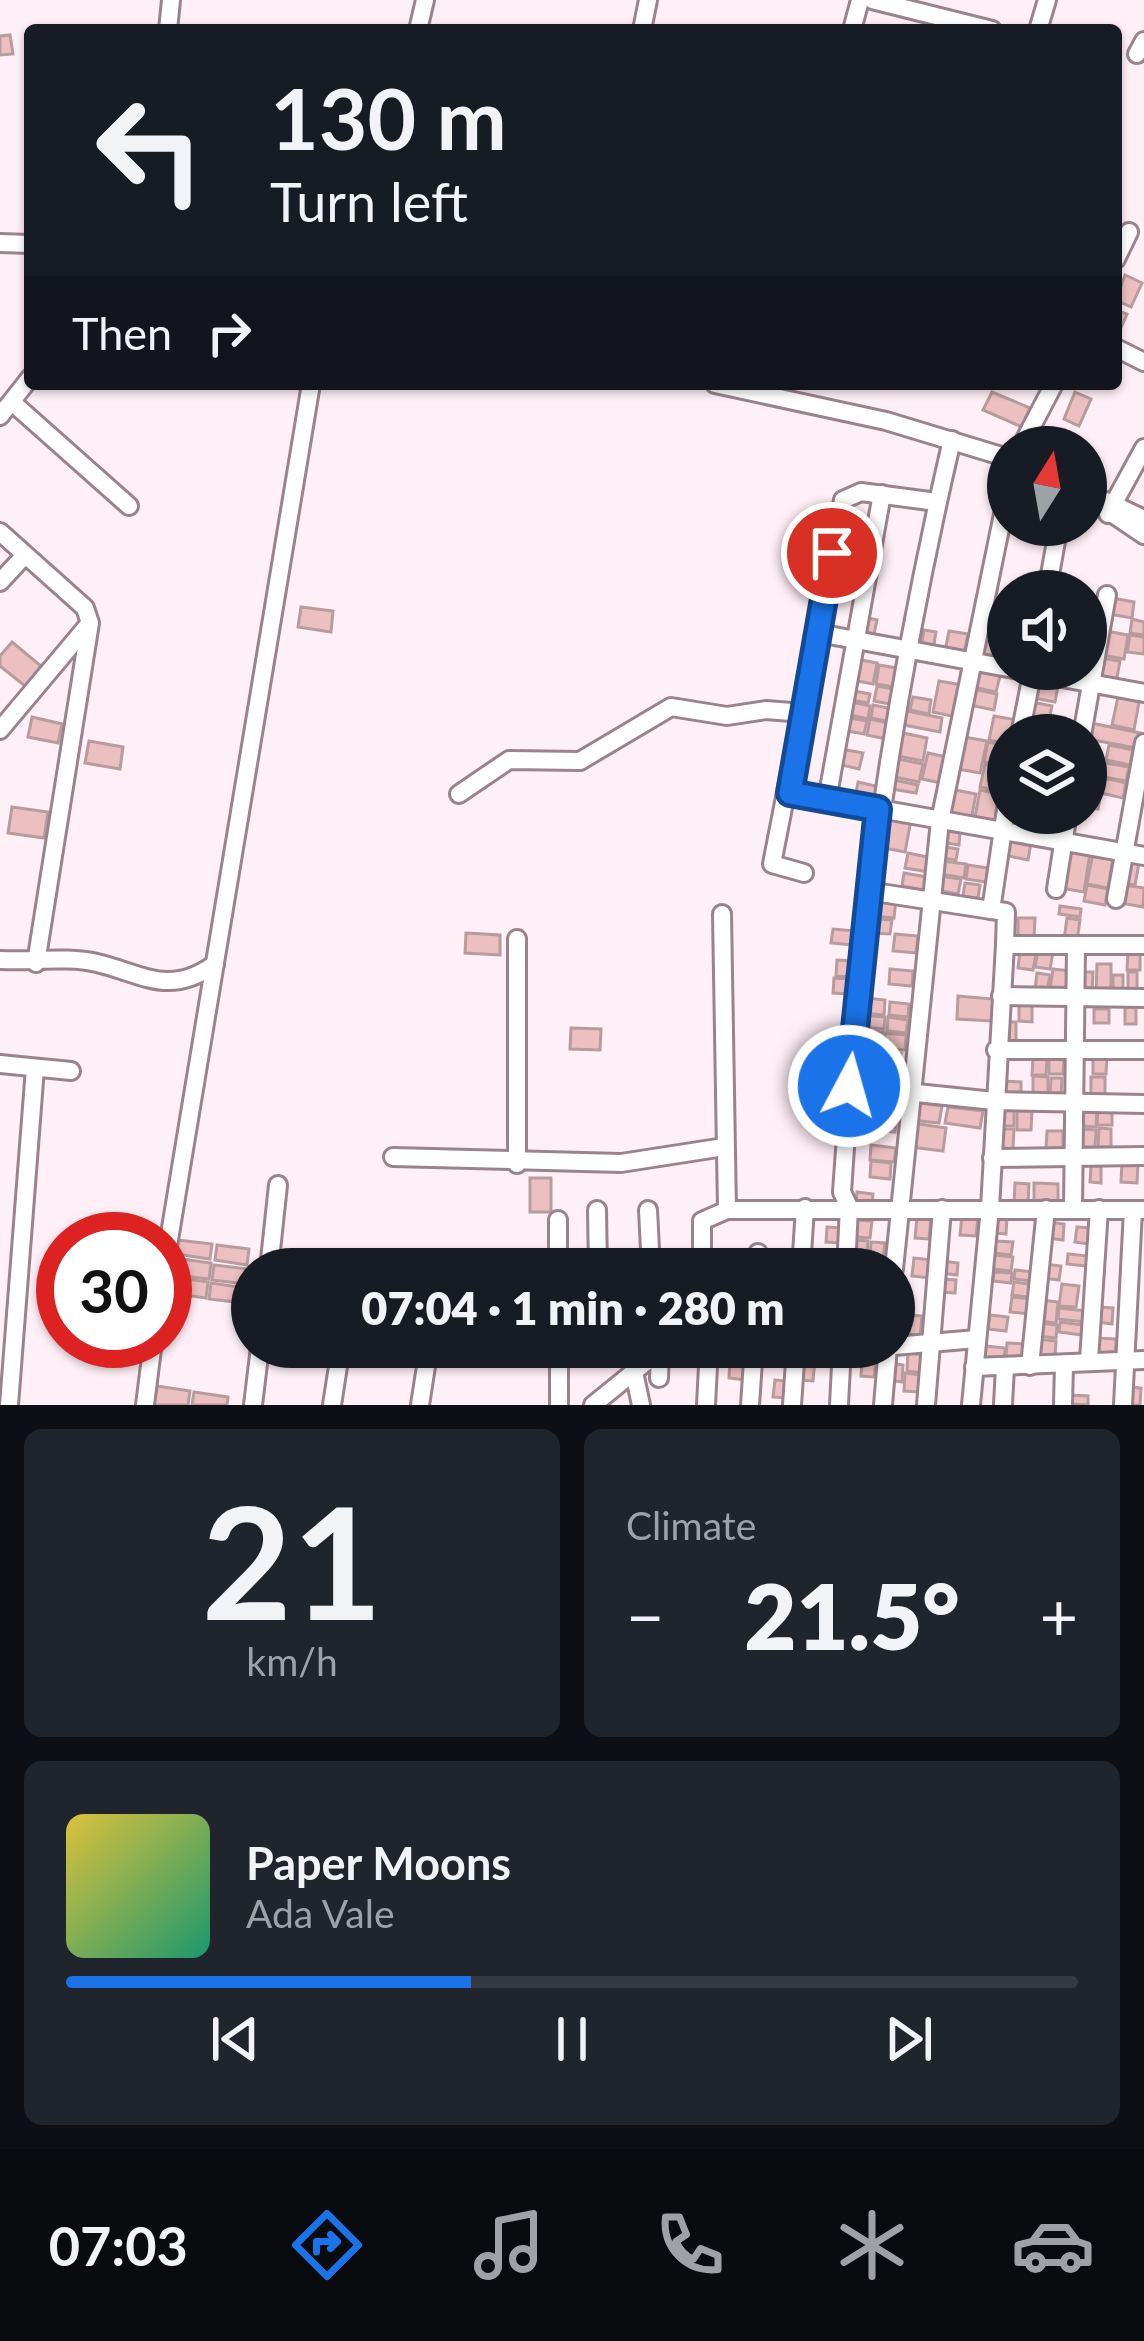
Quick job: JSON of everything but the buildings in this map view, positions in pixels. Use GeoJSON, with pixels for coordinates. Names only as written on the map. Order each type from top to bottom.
{"type":"FeatureCollection","features":[{"type":"Feature","properties":{"kind":"street"},"geometry":{"type":"LineString","coordinates":[[872,0],[968,24]]}},
{"type":"Feature","properties":{"kind":"street"},"geometry":{"type":"LineString","coordinates":[[1122,247],[1129,232]]}},
{"type":"Feature","properties":{"kind":"street"},"geometry":{"type":"LineString","coordinates":[[174,1212],[309,390]]}},
{"type":"Feature","properties":{"kind":"street"},"geometry":{"type":"LineString","coordinates":[[1032,426],[1051,390]]}},
{"type":"Feature","properties":{"kind":"street"},"geometry":{"type":"LineString","coordinates":[[779,391],[987,451]]}},
{"type":"Feature","properties":{"kind":"street"},"geometry":{"type":"LineString","coordinates":[[6,409],[129,506]]}},
{"type":"Feature","properties":{"kind":"street"},"geometry":{"type":"LineString","coordinates":[[847,1248],[849,1207],[842,1192],[849,1086],[878,809],[952,440]]}},
{"type":"Feature","properties":{"kind":"street"},"geometry":{"type":"LineString","coordinates":[[1111,509],[1144,448]]}},
{"type":"Feature","properties":{"kind":"street"},"geometry":{"type":"LineString","coordinates":[[804,873],[772,864],[790,793],[843,500],[850,493],[937,502]]}},
{"type":"Feature","properties":{"kind":"street"},"geometry":{"type":"LineString","coordinates":[[827,800],[882,494]]}},
{"type":"Feature","properties":{"kind":"street"},"geometry":{"type":"LineString","coordinates":[[1107,507],[1144,535]]}},
{"type":"Feature","properties":{"kind":"street"},"geometry":{"type":"LineString","coordinates":[[1111,509],[1144,520]]}},
{"type":"Feature","properties":{"kind":"street"},"geometry":{"type":"LineString","coordinates":[[0,532],[85,608],[90,623],[36,963]]}},
{"type":"Feature","properties":{"kind":"street"},"geometry":{"type":"LineString","coordinates":[[895,1248],[940,821],[997,546]]}},
{"type":"Feature","properties":{"kind":"street"},"geometry":{"type":"LineString","coordinates":[[0,582],[26,555]]}},
{"type":"Feature","properties":{"kind":"street"},"geometry":{"type":"LineString","coordinates":[[0,730],[90,623]]}},
{"type":"Feature","properties":{"kind":"street"},"geometry":{"type":"LineString","coordinates":[[818,633],[987,664]]}},
{"type":"Feature","properties":{"kind":"street"},"geometry":{"type":"LineString","coordinates":[[1107,686],[1144,693]]}},
{"type":"Feature","properties":{"kind":"street"},"geometry":{"type":"LineString","coordinates":[[459,794],[509,760],[580,761],[671,707],[727,716],[766,710],[804,713]]}},
{"type":"Feature","properties":{"kind":"street"},"geometry":{"type":"LineString","coordinates":[[1116,899],[1144,743]]}},
{"type":"Feature","properties":{"kind":"street"},"geometry":{"type":"LineString","coordinates":[[790,793],[987,828]]}},
{"type":"Feature","properties":{"kind":"street"},"geometry":{"type":"LineString","coordinates":[[992,910],[1001,834]]}},
{"type":"Feature","properties":{"kind":"street"},"geometry":{"type":"LineString","coordinates":[[1020,834],[1144,856]]}},
{"type":"Feature","properties":{"kind":"street"},"geometry":{"type":"LineString","coordinates":[[1056,889],[1064,834]]}},
{"type":"Feature","properties":{"kind":"street"},"geometry":{"type":"LineString","coordinates":[[868,891],[1006,912],[990,1208],[971,1405]]}},
{"type":"Feature","properties":{"kind":"street"},"geometry":{"type":"LineString","coordinates":[[722,914],[727,1210]]}},
{"type":"Feature","properties":{"kind":"street"},"geometry":{"type":"LineString","coordinates":[[517,1163],[518,939]]}},
{"type":"Feature","properties":{"kind":"street"},"geometry":{"type":"LineString","coordinates":[[1005,945],[1144,945]]}},
{"type":"Feature","properties":{"kind":"street"},"geometry":{"type":"LineString","coordinates":[[1073,1209],[1076,1157],[1070,1104],[1076,946]]}},
{"type":"Feature","properties":{"kind":"street"},"geometry":{"type":"LineString","coordinates":[[0,960],[95,962],[135,979],[180,981],[215,964]]}},
{"type":"Feature","properties":{"kind":"street"},"geometry":{"type":"LineString","coordinates":[[1001,996],[1144,998]]}},
{"type":"Feature","properties":{"kind":"street"},"geometry":{"type":"LineString","coordinates":[[996,1049],[1144,1050]]}},
{"type":"Feature","properties":{"kind":"street"},"geometry":{"type":"LineString","coordinates":[[0,1064],[71,1071]]}},
{"type":"Feature","properties":{"kind":"street"},"geometry":{"type":"LineString","coordinates":[[9,1405],[35,1068]]}},
{"type":"Feature","properties":{"kind":"street"},"geometry":{"type":"LineString","coordinates":[[849,1086],[994,1101],[1144,1104]]}},
{"type":"Feature","properties":{"kind":"street"},"geometry":{"type":"LineString","coordinates":[[393,1157],[621,1162],[724,1148]]}},
{"type":"Feature","properties":{"kind":"street"},"geometry":{"type":"LineString","coordinates":[[992,1158],[1144,1156]]}},
{"type":"Feature","properties":{"kind":"street"},"geometry":{"type":"LineString","coordinates":[[270,1248],[278,1185]]}},
{"type":"Feature","properties":{"kind":"street"},"geometry":{"type":"LineString","coordinates":[[803,1248],[806,1208]]}},
{"type":"Feature","properties":{"kind":"street"},"geometry":{"type":"LineString","coordinates":[[926,1405],[942,1209]]}},
{"type":"Feature","properties":{"kind":"street"},"geometry":{"type":"LineString","coordinates":[[1030,1366],[1046,1209]]}},
{"type":"Feature","properties":{"kind":"street"},"geometry":{"type":"LineString","coordinates":[[1089,1360],[1099,1209]]}},
{"type":"Feature","properties":{"kind":"street"},"geometry":{"type":"LineString","coordinates":[[597,1210],[598,1248]]}},
{"type":"Feature","properties":{"kind":"street"},"geometry":{"type":"LineString","coordinates":[[648,1210],[650,1248]]}},
{"type":"Feature","properties":{"kind":"street"},"geometry":{"type":"LineString","coordinates":[[702,1248],[702,1221],[727,1210],[1138,1210],[1135,1361],[1123,1405]]}},
{"type":"Feature","properties":{"kind":"street"},"geometry":{"type":"LineString","coordinates":[[558,1220],[558,1248]]}},
{"type":"Feature","properties":{"kind":"street"},"geometry":{"type":"LineString","coordinates":[[915,1345],[977,1339]]}},
{"type":"Feature","properties":{"kind":"street"},"geometry":{"type":"LineString","coordinates":[[974,1367],[1135,1361]]}},
{"type":"Feature","properties":{"kind":"street"},"geometry":{"type":"LineString","coordinates":[[1063,1405],[1064,1364]]}},
{"type":"Feature","properties":{"kind":"street"},"geometry":{"type":"LineString","coordinates":[[1003,1405],[1005,1367]]}},
{"type":"Feature","properties":{"kind":"street"},"geometry":{"type":"LineString","coordinates":[[145,1405],[150,1368]]}},
{"type":"Feature","properties":{"kind":"street"},"geometry":{"type":"LineString","coordinates":[[253,1405],[257,1368]]}},
{"type":"Feature","properties":{"kind":"street"},"geometry":{"type":"LineString","coordinates":[[332,1405],[338,1368]]}},
{"type":"Feature","properties":{"kind":"street"},"geometry":{"type":"LineString","coordinates":[[420,1405],[426,1368]]}},
{"type":"Feature","properties":{"kind":"street"},"geometry":{"type":"LineString","coordinates":[[559,1368],[559,1405]]}},
{"type":"Feature","properties":{"kind":"street"},"geometry":{"type":"LineString","coordinates":[[600,1402],[639,1368]]}},
{"type":"Feature","properties":{"kind":"street"},"geometry":{"type":"LineString","coordinates":[[658,1368],[659,1378]]}},
{"type":"Feature","properties":{"kind":"street"},"geometry":{"type":"LineString","coordinates":[[706,1405],[708,1368]]}},
{"type":"Feature","properties":{"kind":"street"},"geometry":{"type":"LineString","coordinates":[[750,1405],[753,1368]]}},
{"type":"Feature","properties":{"kind":"street"},"geometry":{"type":"LineString","coordinates":[[792,1405],[795,1368]]}},
{"type":"Feature","properties":{"kind":"street"},"geometry":{"type":"LineString","coordinates":[[839,1405],[841,1368]]}},
{"type":"Feature","properties":{"kind":"street"},"geometry":{"type":"LineString","coordinates":[[883,1405],[888,1368]]}},
{"type":"Feature","properties":{"kind":"street"},"geometry":{"type":"LineString","coordinates":[[634,1372],[641,1405]]}},
{"type":"Feature","properties":{"kind":"route"},"geometry":{"type":"LineString","coordinates":[[832,553],[790,793],[878,809],[849,1086]]}}]}
